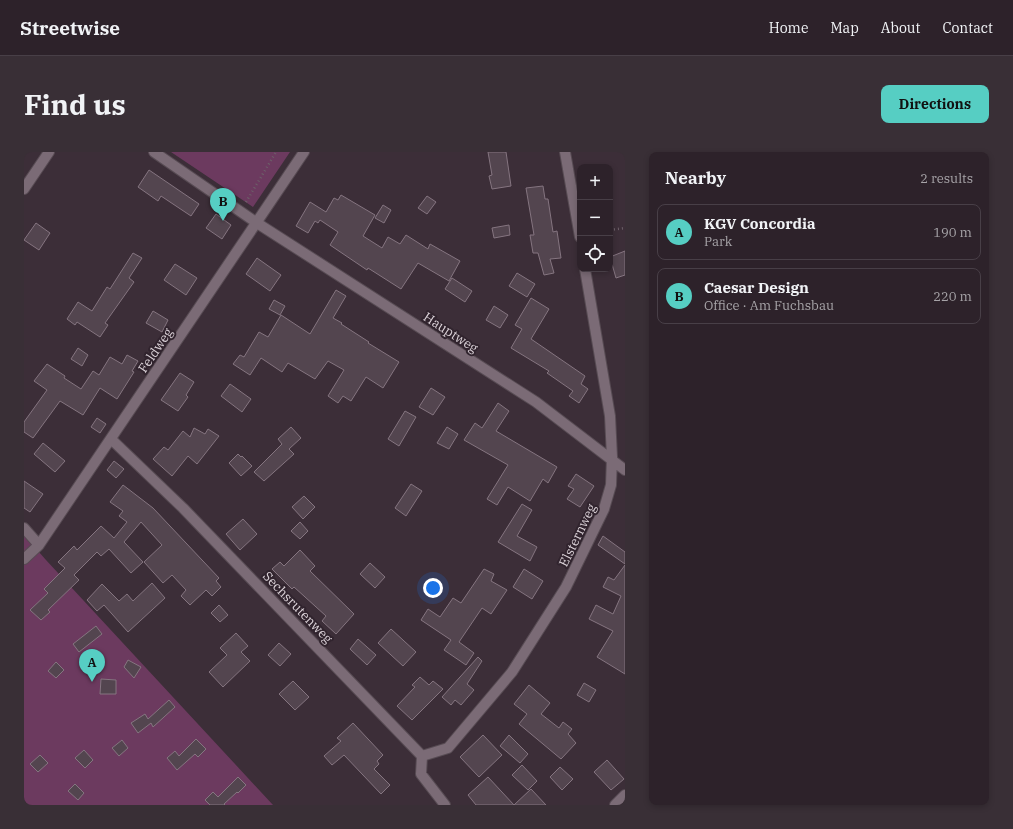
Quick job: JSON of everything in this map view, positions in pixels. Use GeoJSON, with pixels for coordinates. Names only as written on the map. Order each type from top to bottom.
{"type":"FeatureCollection","features":[{"type":"Feature","properties":{"kind":"street"},"geometry":{"type":"LineString","coordinates":[[24,189],[49,152]]}},
{"type":"Feature","properties":{"kind":"street","name":"Hauptweg"},"geometry":{"type":"LineString","coordinates":[[154,152],[257,223],[536,402],[625,470]]}},
{"type":"Feature","properties":{"kind":"street","name":"Feldweg"},"geometry":{"type":"LineString","coordinates":[[24,559],[39,545],[304,152]]}},
{"type":"Feature","properties":{"kind":"street"},"geometry":{"type":"LineString","coordinates":[[565,152],[580,236]]}},
{"type":"Feature","properties":{"kind":"street","name":"Elsternweg"},"geometry":{"type":"LineString","coordinates":[[422,756],[448,748],[512,672],[566,587],[604,509],[611,485],[612,460],[610,416],[586,272]]}},
{"type":"Feature","properties":{"kind":"street","name":"Sechsrutenweg"},"geometry":{"type":"LineString","coordinates":[[111,439],[183,508],[422,756]]}},
{"type":"Feature","properties":{"kind":"street"},"geometry":{"type":"LineString","coordinates":[[24,528],[39,545]]}},
{"type":"Feature","properties":{"kind":"street"},"geometry":{"type":"LineString","coordinates":[[422,756],[421,774],[445,805]]}},
{"type":"Feature","properties":{"kind":"street"},"geometry":{"type":"LineString","coordinates":[[615,805],[625,795]]}},
{"type":"Feature","properties":{"kind":"path"},"geometry":{"type":"LineString","coordinates":[[240,211],[276,152]]}},
{"type":"Feature","properties":{"kind":"path"},"geometry":{"type":"LineString","coordinates":[[613,230],[625,228]]}},
{"type":"Feature","properties":{"kind":"shaded area"},"geometry":{"type":"Polygon","coordinates":[[[171,152],[290,152],[253,207],[171,152]]]}},
{"type":"Feature","properties":{"kind":"shaded area"},"geometry":{"type":"Polygon","coordinates":[[[24,535],[46,560],[273,805],[24,805],[24,535]]]}},
{"type":"Feature","properties":{"kind":"building"},"geometry":{"type":"Polygon","coordinates":[[[488,152],[506,152],[511,186],[492,189],[489,176],[492,175],[488,152]]]}},
{"type":"Feature","properties":{"kind":"building"},"geometry":{"type":"Polygon","coordinates":[[[149,170],[199,204],[191,216],[161,196],[158,201],[138,187],[149,170]]]}},
{"type":"Feature","properties":{"kind":"building"},"geometry":{"type":"Polygon","coordinates":[[[543,186],[545,199],[548,199],[553,232],[557,231],[561,258],[550,259],[554,273],[544,275],[538,253],[533,253],[530,235],[534,235],[526,188],[543,186]]]}},
{"type":"Feature","properties":{"kind":"building"},"geometry":{"type":"Polygon","coordinates":[[[341,195],[375,215],[363,236],[382,248],[388,237],[400,244],[406,235],[428,249],[430,244],[460,261],[449,281],[418,263],[401,289],[368,268],[367,270],[330,245],[338,232],[320,220],[318,223],[315,221],[308,233],[296,226],[310,202],[326,212],[334,198],[338,200],[341,195]]]}},
{"type":"Feature","properties":{"kind":"building"},"geometry":{"type":"Polygon","coordinates":[[[427,196],[436,202],[427,214],[418,208],[427,196]]]}},
{"type":"Feature","properties":{"kind":"building"},"geometry":{"type":"Polygon","coordinates":[[[383,205],[391,210],[384,223],[375,218],[383,205]]]}},
{"type":"Feature","properties":{"kind":"building"},"geometry":{"type":"Polygon","coordinates":[[[216,214],[231,225],[222,239],[206,228],[216,214]]]}},
{"type":"Feature","properties":{"kind":"building"},"geometry":{"type":"Polygon","coordinates":[[[36,223],[50,233],[39,250],[24,240],[36,223]]]}},
{"type":"Feature","properties":{"kind":"building"},"geometry":{"type":"Polygon","coordinates":[[[509,225],[510,235],[494,238],[492,228],[509,225]]]}},
{"type":"Feature","properties":{"kind":"building"},"geometry":{"type":"Polygon","coordinates":[[[625,251],[625,275],[616,278],[613,268],[613,256],[625,251]]]}},
{"type":"Feature","properties":{"kind":"building"},"geometry":{"type":"Polygon","coordinates":[[[133,253],[142,258],[129,278],[134,282],[105,323],[108,325],[100,337],[77,322],[75,325],[67,319],[78,302],[92,311],[107,287],[110,289],[133,253]]]}},
{"type":"Feature","properties":{"kind":"building"},"geometry":{"type":"Polygon","coordinates":[[[257,258],[281,275],[270,291],[246,274],[257,258]]]}},
{"type":"Feature","properties":{"kind":"building"},"geometry":{"type":"Polygon","coordinates":[[[175,264],[197,278],[186,295],[164,280],[175,264]]]}},
{"type":"Feature","properties":{"kind":"building"},"geometry":{"type":"Polygon","coordinates":[[[517,273],[535,284],[527,297],[509,286],[517,273]]]}},
{"type":"Feature","properties":{"kind":"building"},"geometry":{"type":"Polygon","coordinates":[[[452,278],[472,291],[465,302],[445,289],[452,278]]]}},
{"type":"Feature","properties":{"kind":"building"},"geometry":{"type":"Polygon","coordinates":[[[336,290],[346,296],[333,318],[369,342],[368,343],[399,362],[383,388],[366,377],[351,401],[343,396],[338,403],[328,396],[344,370],[328,361],[315,379],[288,363],[282,372],[261,358],[250,375],[233,364],[240,355],[244,357],[259,332],[268,337],[281,315],[310,334],[336,290]]]}},
{"type":"Feature","properties":{"kind":"building"},"geometry":{"type":"Polygon","coordinates":[[[531,298],[549,309],[531,339],[585,376],[581,384],[588,389],[579,403],[569,396],[573,391],[547,373],[549,371],[511,348],[522,329],[515,325],[531,298]]]}},
{"type":"Feature","properties":{"kind":"building"},"geometry":{"type":"Polygon","coordinates":[[[274,300],[285,306],[280,315],[269,309],[274,300]]]}},
{"type":"Feature","properties":{"kind":"building"},"geometry":{"type":"Polygon","coordinates":[[[494,306],[508,315],[500,328],[486,320],[494,306]]]}},
{"type":"Feature","properties":{"kind":"building"},"geometry":{"type":"Polygon","coordinates":[[[153,311],[168,320],[162,332],[146,323],[153,311]]]}},
{"type":"Feature","properties":{"kind":"building"},"geometry":{"type":"Polygon","coordinates":[[[78,348],[88,355],[82,366],[71,359],[78,348]]]}},
{"type":"Feature","properties":{"kind":"building"},"geometry":{"type":"Polygon","coordinates":[[[127,355],[138,361],[132,371],[134,372],[117,399],[100,388],[83,415],[60,401],[33,438],[24,432],[24,422],[47,390],[34,381],[47,364],[65,376],[64,378],[81,389],[93,371],[99,375],[110,357],[122,364],[127,355]]]}},
{"type":"Feature","properties":{"kind":"building"},"geometry":{"type":"Polygon","coordinates":[[[180,373],[194,382],[186,395],[188,397],[178,411],[161,400],[180,373]]]}},
{"type":"Feature","properties":{"kind":"building"},"geometry":{"type":"Polygon","coordinates":[[[230,384],[251,399],[242,412],[221,396],[230,384]]]}},
{"type":"Feature","properties":{"kind":"building"},"geometry":{"type":"Polygon","coordinates":[[[431,388],[445,397],[433,415],[419,407],[431,388]]]}},
{"type":"Feature","properties":{"kind":"building"},"geometry":{"type":"Polygon","coordinates":[[[498,403],[509,411],[496,431],[557,467],[548,483],[543,479],[530,501],[508,487],[497,505],[487,499],[508,465],[464,440],[475,423],[482,428],[498,403]]]}},
{"type":"Feature","properties":{"kind":"building"},"geometry":{"type":"Polygon","coordinates":[[[405,411],[416,417],[399,446],[388,439],[405,411]]]}},
{"type":"Feature","properties":{"kind":"building"},"geometry":{"type":"Polygon","coordinates":[[[97,418],[106,424],[100,433],[91,427],[97,418]]]}},
{"type":"Feature","properties":{"kind":"building"},"geometry":{"type":"Polygon","coordinates":[[[291,427],[301,438],[289,449],[294,454],[264,481],[254,472],[282,444],[278,439],[291,427]]]}},
{"type":"Feature","properties":{"kind":"building"},"geometry":{"type":"Polygon","coordinates":[[[447,427],[458,434],[449,449],[437,443],[447,427]]]}},
{"type":"Feature","properties":{"kind":"building"},"geometry":{"type":"Polygon","coordinates":[[[194,428],[205,434],[208,429],[219,436],[197,464],[188,456],[172,476],[153,459],[164,447],[168,450],[183,431],[190,437],[194,428]]]}},
{"type":"Feature","properties":{"kind":"building"},"geometry":{"type":"Polygon","coordinates":[[[43,443],[65,461],[55,472],[34,454],[43,443]]]}},
{"type":"Feature","properties":{"kind":"building"},"geometry":{"type":"Polygon","coordinates":[[[238,454],[252,466],[241,476],[229,463],[238,454]]]}},
{"type":"Feature","properties":{"kind":"building"},"geometry":{"type":"Polygon","coordinates":[[[114,461],[124,469],[116,478],[107,470],[114,461]]]}},
{"type":"Feature","properties":{"kind":"building"},"geometry":{"type":"Polygon","coordinates":[[[576,474],[594,486],[580,507],[567,499],[574,489],[568,486],[576,474]]]}},
{"type":"Feature","properties":{"kind":"building"},"geometry":{"type":"Polygon","coordinates":[[[24,481],[43,494],[30,512],[24,508],[24,481]]]}},
{"type":"Feature","properties":{"kind":"building"},"geometry":{"type":"Polygon","coordinates":[[[411,484],[422,491],[406,516],[395,508],[411,484]]]}},
{"type":"Feature","properties":{"kind":"building"},"geometry":{"type":"Polygon","coordinates":[[[123,485],[153,508],[219,578],[216,581],[221,587],[212,596],[206,590],[190,605],[181,596],[186,590],[172,575],[163,583],[144,562],[162,545],[141,522],[124,542],[143,562],[131,573],[109,549],[101,556],[97,552],[74,575],[79,580],[48,610],[50,612],[41,620],[30,610],[48,593],[44,589],[65,568],[58,562],[74,546],[77,550],[101,526],[114,538],[127,522],[119,516],[123,511],[110,502],[123,485]]]}},
{"type":"Feature","properties":{"kind":"building"},"geometry":{"type":"Polygon","coordinates":[[[304,496],[315,507],[303,519],[292,507],[304,496]]]}},
{"type":"Feature","properties":{"kind":"building"},"geometry":{"type":"Polygon","coordinates":[[[522,504],[532,510],[517,536],[537,547],[530,561],[498,542],[522,504]]]}},
{"type":"Feature","properties":{"kind":"building"},"geometry":{"type":"Polygon","coordinates":[[[243,519],[257,534],[240,550],[226,534],[243,519]]]}},
{"type":"Feature","properties":{"kind":"building"},"geometry":{"type":"Polygon","coordinates":[[[300,522],[308,531],[300,539],[291,531],[300,522]]]}},
{"type":"Feature","properties":{"kind":"building"},"geometry":{"type":"Polygon","coordinates":[[[603,536],[625,552],[625,564],[598,545],[603,536]]]}},
{"type":"Feature","properties":{"kind":"building"},"geometry":{"type":"Polygon","coordinates":[[[300,550],[315,566],[310,571],[354,614],[336,634],[322,621],[326,616],[294,587],[292,589],[272,569],[280,562],[284,566],[300,550]]]}},
{"type":"Feature","properties":{"kind":"building"},"geometry":{"type":"Polygon","coordinates":[[[370,563],[385,577],[375,588],[360,574],[370,563]]]}},
{"type":"Feature","properties":{"kind":"building"},"geometry":{"type":"Polygon","coordinates":[[[625,565],[625,674],[597,657],[613,631],[589,619],[596,605],[613,614],[621,596],[603,587],[608,577],[614,580],[625,565]]]}},
{"type":"Feature","properties":{"kind":"building"},"geometry":{"type":"Polygon","coordinates":[[[484,569],[494,574],[491,581],[507,590],[491,614],[482,608],[459,642],[474,653],[466,665],[444,650],[451,640],[421,620],[428,609],[440,617],[453,598],[461,603],[484,569]]]}},
{"type":"Feature","properties":{"kind":"building"},"geometry":{"type":"Polygon","coordinates":[[[524,569],[543,581],[532,599],[513,587],[524,569]]]}},
{"type":"Feature","properties":{"kind":"building"},"geometry":{"type":"Polygon","coordinates":[[[152,583],[165,598],[128,632],[104,605],[97,611],[87,600],[102,584],[119,601],[127,594],[133,601],[152,583]]]}},
{"type":"Feature","properties":{"kind":"building"},"geometry":{"type":"Polygon","coordinates":[[[219,605],[228,615],[220,622],[211,613],[219,605]]]}},
{"type":"Feature","properties":{"kind":"building"},"geometry":{"type":"Polygon","coordinates":[[[96,626],[102,634],[79,652],[73,644],[96,626]]]}},
{"type":"Feature","properties":{"kind":"building"},"geometry":{"type":"Polygon","coordinates":[[[391,629],[416,652],[403,666],[378,643],[391,629]]]}},
{"type":"Feature","properties":{"kind":"building"},"geometry":{"type":"Polygon","coordinates":[[[236,633],[248,646],[241,652],[250,661],[223,687],[209,672],[227,655],[220,648],[236,633]]]}},
{"type":"Feature","properties":{"kind":"building"},"geometry":{"type":"Polygon","coordinates":[[[358,639],[376,655],[367,665],[350,649],[358,639]]]}},
{"type":"Feature","properties":{"kind":"building"},"geometry":{"type":"Polygon","coordinates":[[[279,643],[291,654],[280,666],[268,655],[279,643]]]}},
{"type":"Feature","properties":{"kind":"building"},"geometry":{"type":"Polygon","coordinates":[[[478,657],[482,661],[467,684],[474,690],[461,705],[455,700],[451,705],[442,697],[478,657]]]}},
{"type":"Feature","properties":{"kind":"building"},"geometry":{"type":"Polygon","coordinates":[[[128,660],[141,667],[134,678],[124,667],[128,660]]]}},
{"type":"Feature","properties":{"kind":"building"},"geometry":{"type":"Polygon","coordinates":[[[56,662],[64,670],[56,678],[48,671],[56,662]]]}},
{"type":"Feature","properties":{"kind":"building"},"geometry":{"type":"Polygon","coordinates":[[[420,677],[429,685],[433,681],[443,689],[412,720],[397,706],[415,687],[412,685],[420,677]]]}},
{"type":"Feature","properties":{"kind":"building"},"geometry":{"type":"Polygon","coordinates":[[[101,679],[116,680],[116,694],[100,694],[101,679]]]}},
{"type":"Feature","properties":{"kind":"building"},"geometry":{"type":"Polygon","coordinates":[[[293,681],[309,697],[295,710],[279,694],[293,681]]]}},
{"type":"Feature","properties":{"kind":"building"},"geometry":{"type":"Polygon","coordinates":[[[584,683],[596,690],[589,702],[577,695],[584,683]]]}},
{"type":"Feature","properties":{"kind":"building"},"geometry":{"type":"Polygon","coordinates":[[[529,685],[550,703],[541,714],[559,728],[563,722],[572,729],[568,734],[576,743],[561,759],[519,724],[527,714],[514,704],[529,685]]]}},
{"type":"Feature","properties":{"kind":"building"},"geometry":{"type":"Polygon","coordinates":[[[169,700],[175,707],[153,727],[151,723],[138,733],[131,723],[145,714],[148,719],[169,700]]]}},
{"type":"Feature","properties":{"kind":"building"},"geometry":{"type":"Polygon","coordinates":[[[353,723],[383,755],[377,761],[379,764],[374,769],[390,785],[381,794],[344,755],[332,765],[324,756],[341,741],[337,738],[353,723]]]}},
{"type":"Feature","properties":{"kind":"building"},"geometry":{"type":"Polygon","coordinates":[[[483,735],[502,755],[479,777],[460,757],[483,735]]]}},
{"type":"Feature","properties":{"kind":"building"},"geometry":{"type":"Polygon","coordinates":[[[509,735],[528,754],[520,763],[500,746],[509,735]]]}},
{"type":"Feature","properties":{"kind":"building"},"geometry":{"type":"Polygon","coordinates":[[[196,739],[206,749],[198,757],[195,754],[177,770],[167,758],[175,751],[179,756],[196,739]]]}},
{"type":"Feature","properties":{"kind":"building"},"geometry":{"type":"Polygon","coordinates":[[[122,740],[128,748],[119,756],[112,748],[122,740]]]}},
{"type":"Feature","properties":{"kind":"building"},"geometry":{"type":"Polygon","coordinates":[[[84,750],[93,760],[85,768],[75,758],[84,750]]]}},
{"type":"Feature","properties":{"kind":"building"},"geometry":{"type":"Polygon","coordinates":[[[40,755],[48,763],[38,772],[30,764],[40,755]]]}},
{"type":"Feature","properties":{"kind":"building"},"geometry":{"type":"Polygon","coordinates":[[[607,760],[624,779],[611,790],[594,772],[607,760]]]}},
{"type":"Feature","properties":{"kind":"building"},"geometry":{"type":"Polygon","coordinates":[[[522,765],[537,781],[528,790],[512,775],[522,765]]]}},
{"type":"Feature","properties":{"kind":"building"},"geometry":{"type":"Polygon","coordinates":[[[560,767],[573,779],[562,790],[550,777],[560,767]]]}},
{"type":"Feature","properties":{"kind":"building"},"geometry":{"type":"Polygon","coordinates":[[[238,777],[246,785],[224,804],[225,805],[210,805],[205,800],[213,792],[218,797],[238,777]]]}},
{"type":"Feature","properties":{"kind":"building"},"geometry":{"type":"Polygon","coordinates":[[[488,777],[514,805],[476,805],[468,795],[488,777]]]}},
{"type":"Feature","properties":{"kind":"building"},"geometry":{"type":"Polygon","coordinates":[[[75,784],[84,793],[78,800],[68,791],[75,784]]]}},
{"type":"Feature","properties":{"kind":"building"},"geometry":{"type":"Polygon","coordinates":[[[531,789],[546,805],[514,805],[531,789]]]}},
{"type":"Feature","properties":{"kind":"place","name":"Caesar Design"},"geometry":{"type":"Point","coordinates":[223,221]}},
{"type":"Feature","properties":{"kind":"place","name":"KGV Concordia"},"geometry":{"type":"Point","coordinates":[92,682]}}]}
